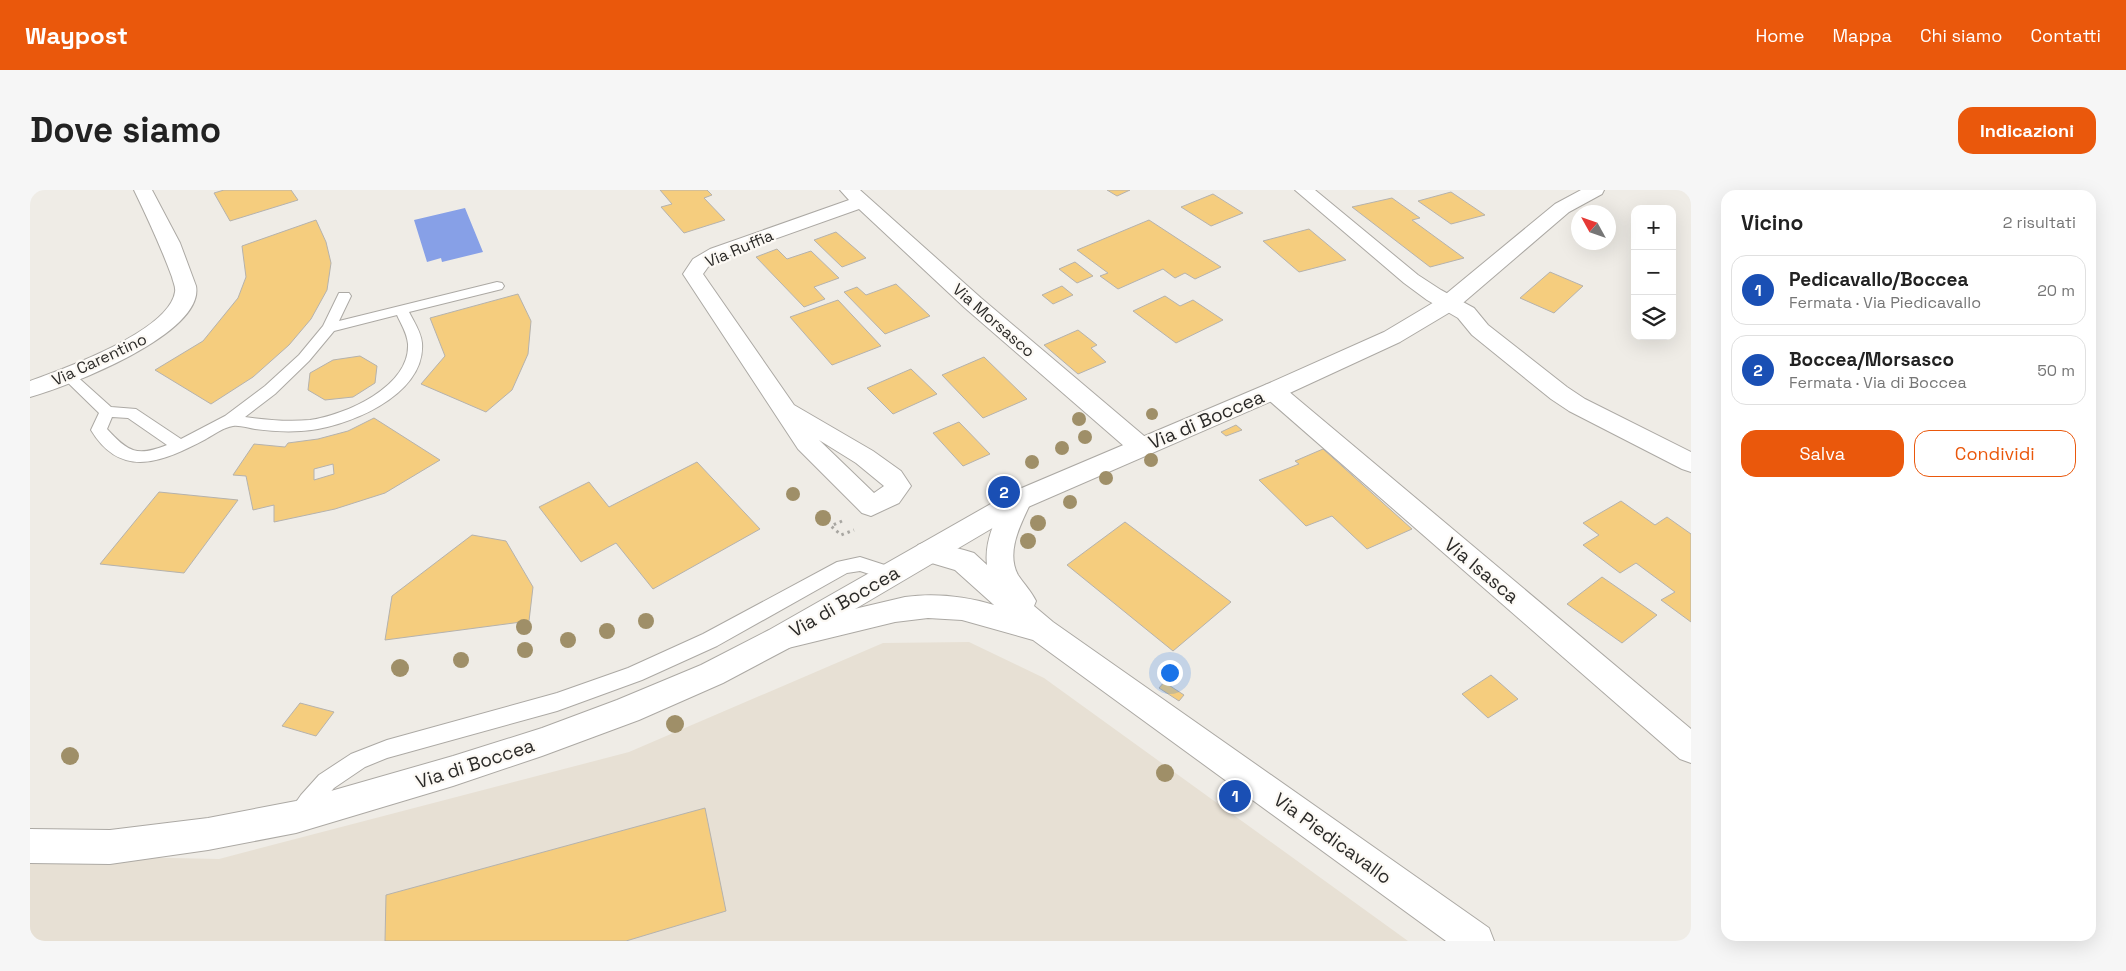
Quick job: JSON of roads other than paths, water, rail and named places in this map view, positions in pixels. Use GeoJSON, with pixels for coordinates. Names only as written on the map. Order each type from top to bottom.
{"type":"FeatureCollection","features":[{"type":"Feature","properties":{"kind":"street","name":"Via Carentino"},"geometry":{"type":"LineString","coordinates":[[30,389],[98,362],[155,332],[172,318],[184,303],[186,291],[177,256],[143,190]]}},
{"type":"Feature","properties":{"kind":"street"},"geometry":{"type":"LineString","coordinates":[[1304,190],[1411,279],[1466,313],[1480,330],[1559,393],[1691,463]]}},
{"type":"Feature","properties":{"kind":"street","name":"Via di Boccea"},"geometry":{"type":"LineString","coordinates":[[30,846],[120,846],[208,834],[296,816],[373,796],[542,742],[628,710],[712,674],[778,639],[1019,500],[1274,391],[1392,337],[1449,303],[1537,228],[1585,191]]}},
{"type":"Feature","properties":{"kind":"street","name":"Via Ruffia"},"geometry":{"type":"LineString","coordinates":[[786,411],[693,274],[695,269],[717,253],[856,196]]}},
{"type":"Feature","properties":{"kind":"street","name":"Via Morsasco"},"geometry":{"type":"LineString","coordinates":[[856,196],[973,303],[1141,447]]}},
{"type":"Feature","properties":{"kind":"street","name":"Via Isasca"},"geometry":{"type":"LineString","coordinates":[[1274,391],[1691,749]]}},
{"type":"Feature","properties":{"kind":"street"},"geometry":{"type":"LineString","coordinates":[[1019,500],[1003,535],[1000,563],[1004,576],[1043,631]]}},
{"type":"Feature","properties":{"kind":"street"},"geometry":{"type":"LineString","coordinates":[[928,552],[964,561],[1043,631]]}},
{"type":"Feature","properties":{"kind":"street"},"geometry":{"type":"LineString","coordinates":[[778,639],[837,626],[890,611],[932,606],[979,612],[1043,631]]}},
{"type":"Feature","properties":{"kind":"street","name":"Via Piedicavallo"},"geometry":{"type":"LineString","coordinates":[[1043,631],[1476,941]]}},
{"type":"Feature","properties":{"kind":"lane"},"geometry":{"type":"LineString","coordinates":[[329,328],[497,286]]}},
{"type":"Feature","properties":{"kind":"lane"},"geometry":{"type":"LineString","coordinates":[[107,412],[99,430],[121,453],[136,458],[154,457],[180,446],[230,420],[270,390],[304,358],[329,328],[344,296]]}},
{"type":"Feature","properties":{"kind":"lane"},"geometry":{"type":"LineString","coordinates":[[230,420],[273,426],[311,425],[345,417],[388,394],[404,379],[412,362],[415,346],[413,334],[401,311]]}},
{"type":"Feature","properties":{"kind":"lane"},"geometry":{"type":"LineString","coordinates":[[67,375],[107,412],[131,413],[180,446]]}},
{"type":"Feature","properties":{"kind":"lane"},"geometry":{"type":"LineString","coordinates":[[296,816],[314,792],[329,778],[360,758],[387,748],[557,702],[635,674],[710,640],[843,567],[860,564],[890,574]]}},
{"type":"Feature","properties":{"kind":"water"},"geometry":{"type":"Polygon","coordinates":[[[465,208],[483,252],[442,262],[441,258],[427,262],[414,220],[465,208]]]}},
{"type":"Feature","properties":{"kind":"place","name":"Boccea/Morsasco"},"geometry":{"type":"Point","coordinates":[1004,492]}},
{"type":"Feature","properties":{"kind":"place","name":"Pedicavallo/Boccea"},"geometry":{"type":"Point","coordinates":[1235,796]}}]}
